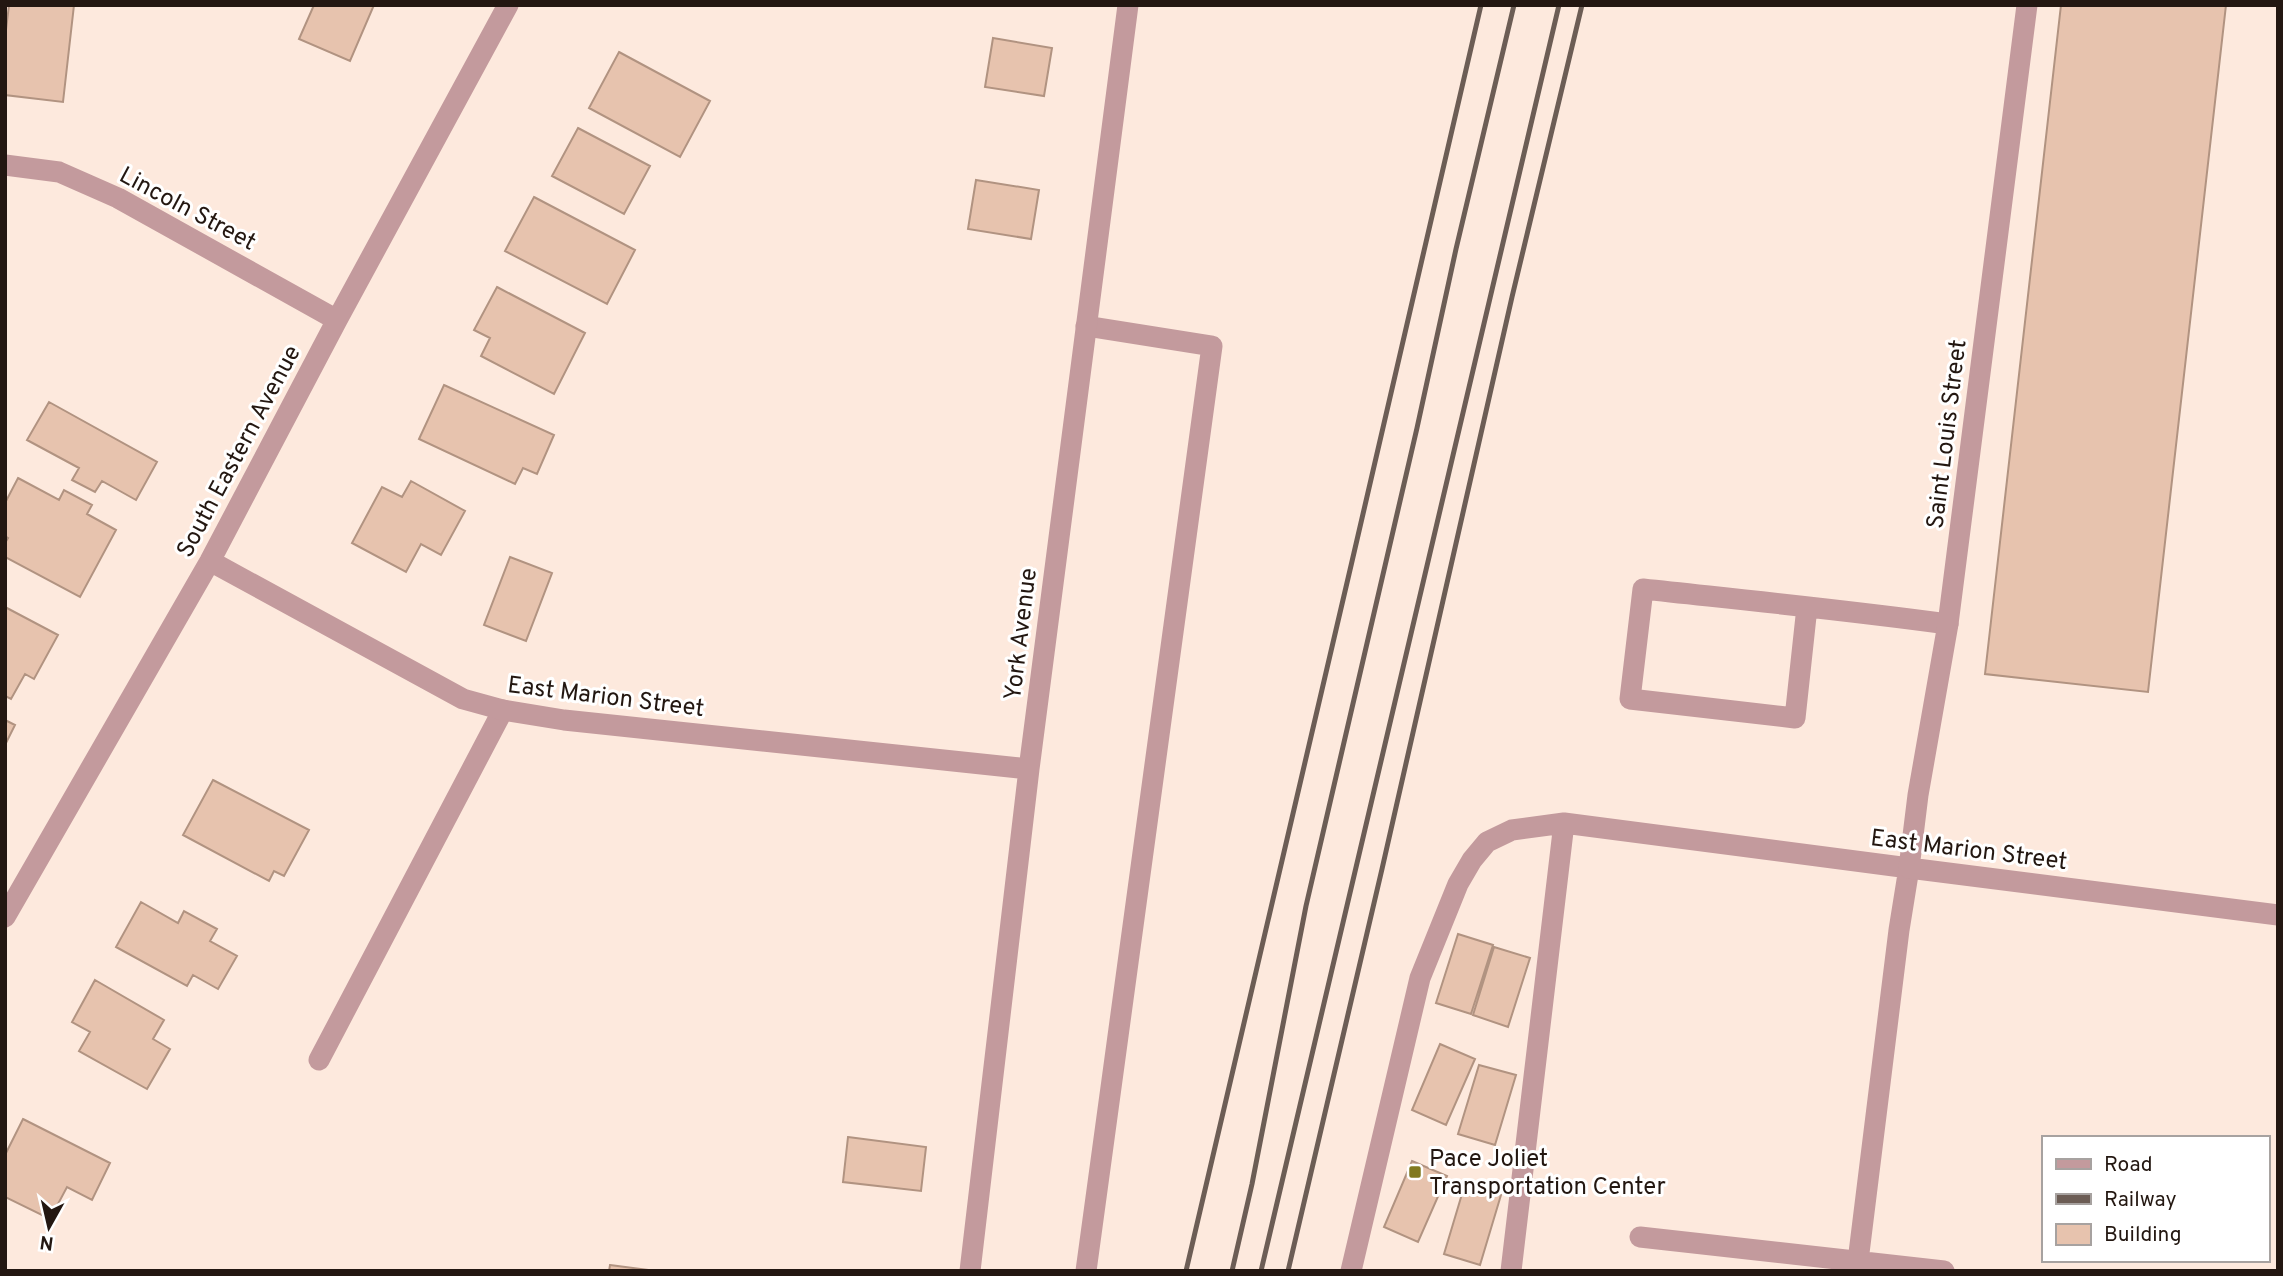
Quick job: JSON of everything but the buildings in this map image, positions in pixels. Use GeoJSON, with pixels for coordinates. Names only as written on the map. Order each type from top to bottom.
{"type":"FeatureCollection","features":[{"type":"Feature","properties":{"kind":"street","name":"South Eastern Avenue"},"geometry":{"type":"LineString","coordinates":[[5,916],[210,561],[508,5]]}},
{"type":"Feature","properties":{"kind":"street","name":"York Avenue"},"geometry":{"type":"LineString","coordinates":[[970,1271],[1029,769],[1128,5]]}},
{"type":"Feature","properties":{"kind":"street","name":"Saint Louis Street"},"geometry":{"type":"LineString","coordinates":[[1858,1261],[1918,795],[1948,624],[2027,5]]}},
{"type":"Feature","properties":{"kind":"street","name":"Lincoln Street"},"geometry":{"type":"LineString","coordinates":[[5,165],[59,172],[118,198],[337,320]]}},
{"type":"Feature","properties":{"kind":"street"},"geometry":{"type":"LineString","coordinates":[[1086,326],[1212,346],[1086,1271]]}},
{"type":"Feature","properties":{"kind":"street","name":"East Marion Street"},"geometry":{"type":"LineString","coordinates":[[210,561],[463,699],[503,710],[578,722],[1029,769]]}},
{"type":"Feature","properties":{"kind":"street"},"geometry":{"type":"LineString","coordinates":[[1807,607],[1795,718],[1630,699],[1643,589],[1807,607],[1948,624]]}},
{"type":"Feature","properties":{"kind":"street"},"geometry":{"type":"LineString","coordinates":[[319,1060],[503,710]]}},
{"type":"Feature","properties":{"kind":"street"},"geometry":{"type":"LineString","coordinates":[[1511,1271],[1564,823]]}},
{"type":"Feature","properties":{"kind":"street","name":"East Marion Street"},"geometry":{"type":"LineString","coordinates":[[1351,1271],[1420,978],[1458,884],[1472,860],[1487,842],[1512,830],[1564,823],[2278,915]]}},
{"type":"Feature","properties":{"kind":"street"},"geometry":{"type":"LineString","coordinates":[[1640,1237],[1944,1271]]}},
{"type":"Feature","properties":{"kind":"railway"},"geometry":{"type":"LineString","coordinates":[[1186,1271],[1481,5]]}},
{"type":"Feature","properties":{"kind":"railway"},"geometry":{"type":"LineString","coordinates":[[1232,1271],[1252,1184],[1306,906],[1514,5]]}},
{"type":"Feature","properties":{"kind":"railway"},"geometry":{"type":"LineString","coordinates":[[1261,1271],[1559,5]]}},
{"type":"Feature","properties":{"kind":"railway"},"geometry":{"type":"LineString","coordinates":[[1288,1271],[1512,297],[1582,5]]}},
{"type":"Feature","properties":{"kind":"place","name":"Pace Joliet Transportation Center"},"geometry":{"type":"Point","coordinates":[1415,1172]}}]}
